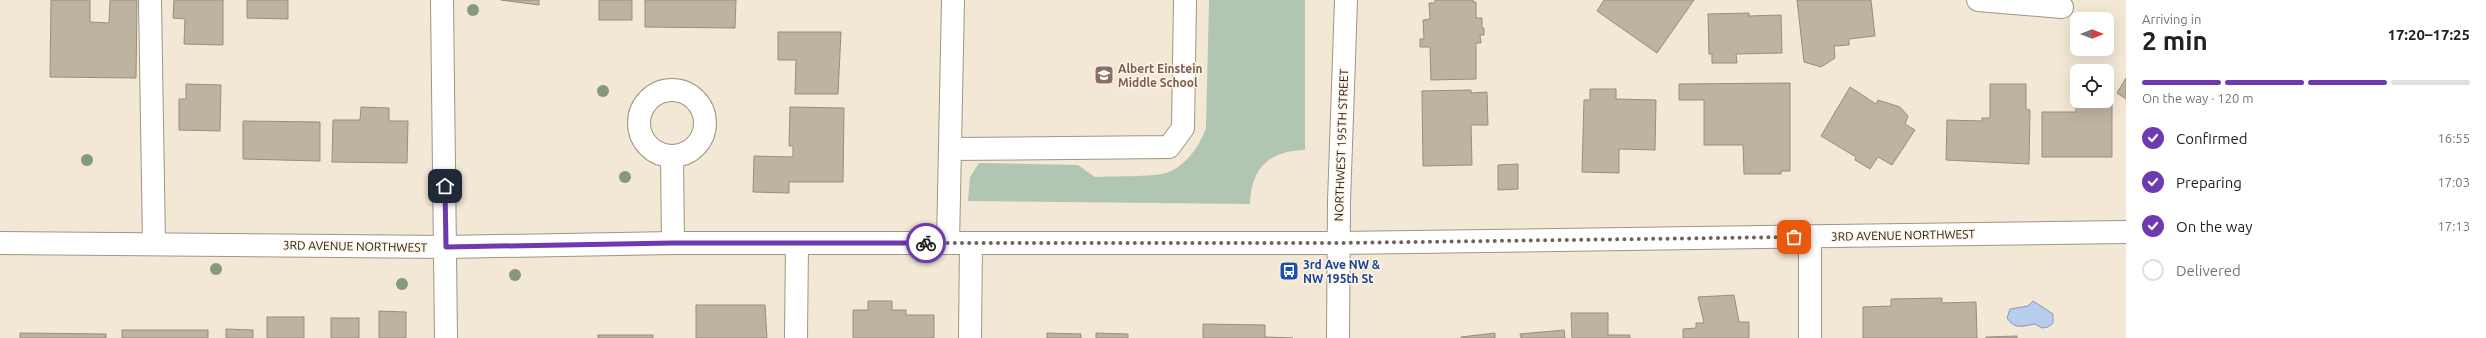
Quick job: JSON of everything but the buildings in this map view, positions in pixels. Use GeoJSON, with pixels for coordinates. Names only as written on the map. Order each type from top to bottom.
{"type":"FeatureCollection","features":[{"type":"Feature","properties":{"kind":"street"},"geometry":{"type":"LineString","coordinates":[[150,0],[154,244]]}},
{"type":"Feature","properties":{"kind":"street"},"geometry":{"type":"LineString","coordinates":[[442,0],[446,338]]}},
{"type":"Feature","properties":{"kind":"street"},"geometry":{"type":"LineString","coordinates":[[948,243],[953,0]]}},
{"type":"Feature","properties":{"kind":"street"},"geometry":{"type":"LineString","coordinates":[[950,149],[1169,147],[1183,128],[1185,0]]}},
{"type":"Feature","properties":{"kind":"street","name":"NORTHWEST 195TH STREET"},"geometry":{"type":"LineString","coordinates":[[1338,338],[1338,243],[1346,0]]}},
{"type":"Feature","properties":{"kind":"street"},"geometry":{"type":"LineString","coordinates":[[1978,0],[2062,7]]}},
{"type":"Feature","properties":{"kind":"street"},"geometry":{"type":"LineString","coordinates":[[672,156],[673,243]]}},
{"type":"Feature","properties":{"kind":"street","name":"3RD AVENUE NORTHWEST"},"geometry":{"type":"LineString","coordinates":[[0,243],[446,247],[673,243],[1338,243],[2126,232]]}},
{"type":"Feature","properties":{"kind":"street"},"geometry":{"type":"LineString","coordinates":[[1810,237],[1810,338]]}},
{"type":"Feature","properties":{"kind":"street"},"geometry":{"type":"LineString","coordinates":[[796,243],[796,338]]}},
{"type":"Feature","properties":{"kind":"street"},"geometry":{"type":"LineString","coordinates":[[970,338],[971,243]]}},
{"type":"Feature","properties":{"kind":"green space"},"geometry":{"type":"Polygon","coordinates":[[[1209,0],[1305,0],[1305,150],[1281,154],[1264,164],[1258,171],[1254,181],[1251,191],[1250,204],[968,201],[970,177],[979,163],[1078,165],[1095,177],[1142,176],[1166,173],[1173,170],[1185,161],[1196,149],[1206,128],[1209,0]]]}},
{"type":"Feature","properties":{"kind":"water"},"geometry":{"type":"Polygon","coordinates":[[[2033,301],[2053,314],[2053,323],[2048,327],[2042,328],[2035,324],[2016,326],[2010,322],[2007,318],[2010,309],[2028,306],[2033,301]]]}},
{"type":"Feature","properties":{"kind":"way so far"},"geometry":{"type":"LineString","coordinates":[[926,243],[1338,243],[1794,237]]}},
{"type":"Feature","properties":{"kind":"place","name":"Albert Einstein Middle School"},"geometry":{"type":"Point","coordinates":[1104,75]}},
{"type":"Feature","properties":{"kind":"place","name":"3rd Ave NW & NW 195th St"},"geometry":{"type":"Point","coordinates":[1289,271]}},
{"type":"Feature","properties":{"kind":"route"},"geometry":{"type":"LineString","coordinates":[[445,186],[446,247],[673,243],[926,243]]}}]}
